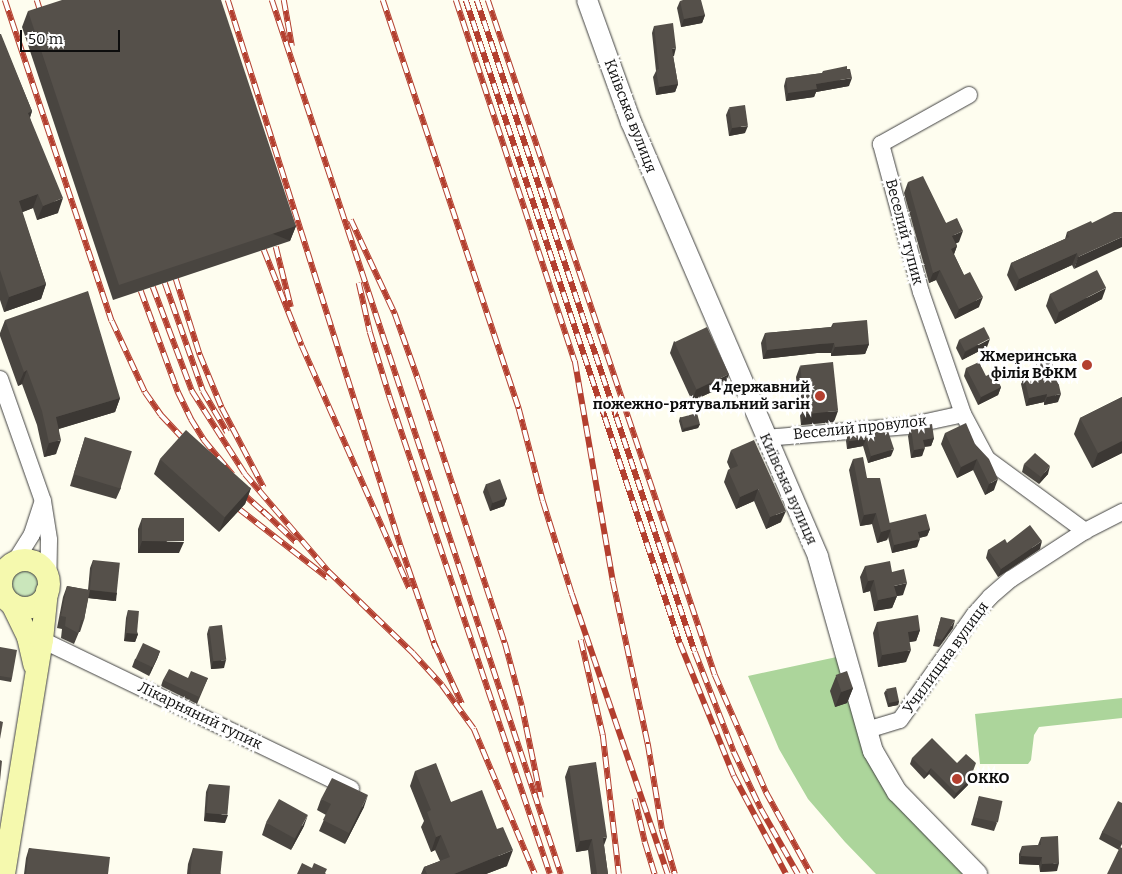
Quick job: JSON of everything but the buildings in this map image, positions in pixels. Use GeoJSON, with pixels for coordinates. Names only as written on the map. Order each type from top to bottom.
{"type":"FeatureCollection","features":[{"type":"Feature","properties":{"kind":"main road"},"geometry":{"type":"LineString","coordinates":[[4,874],[35,672],[42,640],[48,585],[38,564],[26,560],[7,565],[0,583],[5,597],[28,637],[35,672]]}},
{"type":"Feature","properties":{"kind":"main road"},"geometry":{"type":"LineString","coordinates":[[5,597],[23,608],[36,606],[48,585]]}},
{"type":"Feature","properties":{"kind":"street","name":"Київська вулиця"},"geometry":{"type":"LineString","coordinates":[[587,0],[631,122],[820,564],[866,730],[878,761],[897,792],[977,874]]}},
{"type":"Feature","properties":{"kind":"street","name":"Веселий тупик"},"geometry":{"type":"LineString","coordinates":[[964,414],[921,292],[881,144],[969,95]]}},
{"type":"Feature","properties":{"kind":"street"},"geometry":{"type":"LineString","coordinates":[[0,379],[42,501],[49,540],[48,585]]}},
{"type":"Feature","properties":{"kind":"street","name":"Веселий провулок"},"geometry":{"type":"LineString","coordinates":[[765,438],[908,426],[964,414]]}},
{"type":"Feature","properties":{"kind":"street"},"geometry":{"type":"LineString","coordinates":[[964,414],[987,459],[1085,531]]}},
{"type":"Feature","properties":{"kind":"street"},"geometry":{"type":"LineString","coordinates":[[7,565],[32,534],[42,501]]}},
{"type":"Feature","properties":{"kind":"street","name":"Училищна вулиця"},"geometry":{"type":"LineString","coordinates":[[866,730],[900,720],[974,615],[990,597],[1011,579],[1085,531],[1122,512]]}},
{"type":"Feature","properties":{"kind":"street","name":"Лікарняний тупик"},"geometry":{"type":"LineString","coordinates":[[42,640],[359,793]]}},
{"type":"Feature","properties":{"kind":"green space"},"geometry":{"type":"Polygon","coordinates":[[[24,567],[36,572],[41,584],[36,596],[24,601],[12,596],[7,584],[12,572],[24,567]]]}},
{"type":"Feature","properties":{"kind":"green space"},"geometry":{"type":"Polygon","coordinates":[[[846,655],[873,751],[977,874],[876,874],[808,799],[779,749],[748,676],[846,655]]]}},
{"type":"Feature","properties":{"kind":"green space"},"geometry":{"type":"Polygon","coordinates":[[[1122,698],[1122,718],[1039,727],[1034,735],[1031,760],[1028,764],[980,764],[975,714],[1122,698]]]}},
{"type":"Feature","properties":{"kind":"railway"},"geometry":{"type":"LineString","coordinates":[[5,0],[112,321],[145,392],[161,415],[191,447]]}},
{"type":"Feature","properties":{"kind":"railway"},"geometry":{"type":"LineString","coordinates":[[37,0],[43,20]]}},
{"type":"Feature","properties":{"kind":"railway"},"geometry":{"type":"LineString","coordinates":[[228,0],[401,547],[436,648]]}},
{"type":"Feature","properties":{"kind":"railway"},"geometry":{"type":"LineString","coordinates":[[272,0],[561,874]]}},
{"type":"Feature","properties":{"kind":"railway"},"geometry":{"type":"LineString","coordinates":[[284,0],[292,46]]}},
{"type":"Feature","properties":{"kind":"railway"},"geometry":{"type":"LineString","coordinates":[[383,0],[519,409],[543,501],[572,594],[668,874]]}},
{"type":"Feature","properties":{"kind":"railway"},"geometry":{"type":"LineString","coordinates":[[456,0],[575,361],[613,581],[648,744],[662,829],[675,874]]}},
{"type":"Feature","properties":{"kind":"railway"},"geometry":{"type":"LineString","coordinates":[[466,0],[680,643],[734,776],[786,874]]}},
{"type":"Feature","properties":{"kind":"railway"},"geometry":{"type":"LineString","coordinates":[[477,0],[695,652],[734,752],[761,809],[798,874]]}},
{"type":"Feature","properties":{"kind":"railway"},"geometry":{"type":"LineString","coordinates":[[488,0],[715,675],[766,792],[811,874]]}},
{"type":"Feature","properties":{"kind":"railway"},"geometry":{"type":"LineString","coordinates":[[351,220],[395,314],[505,643],[522,706],[541,798]]}},
{"type":"Feature","properties":{"kind":"railway"},"geometry":{"type":"LineString","coordinates":[[276,247],[291,307]]}},
{"type":"Feature","properties":{"kind":"railway"},"geometry":{"type":"LineString","coordinates":[[264,250],[302,346],[409,588]]}},
{"type":"Feature","properties":{"kind":"railway"},"geometry":{"type":"LineString","coordinates":[[176,279],[200,355],[222,408],[264,488]]}},
{"type":"Feature","properties":{"kind":"railway"},"geometry":{"type":"LineString","coordinates":[[165,283],[203,391],[227,432]]}},
{"type":"Feature","properties":{"kind":"railway"},"geometry":{"type":"LineString","coordinates":[[359,283],[370,332],[390,398],[550,874]]}},
{"type":"Feature","properties":{"kind":"railway"},"geometry":{"type":"LineString","coordinates":[[153,287],[192,391],[245,474],[328,571],[413,653],[442,685],[474,729],[535,874]]}},
{"type":"Feature","properties":{"kind":"railway"},"geometry":{"type":"LineString","coordinates":[[141,291],[178,392],[191,419],[204,440],[233,475]]}},
{"type":"Feature","properties":{"kind":"railway"},"geometry":{"type":"LineString","coordinates":[[237,488],[267,515]]}},
{"type":"Feature","properties":{"kind":"railway"},"geometry":{"type":"LineString","coordinates":[[239,509],[328,578]]}},
{"type":"Feature","properties":{"kind":"railway"},"geometry":{"type":"LineString","coordinates":[[263,511],[296,542]]}},
{"type":"Feature","properties":{"kind":"railway"},"geometry":{"type":"LineString","coordinates":[[581,640],[603,735],[619,874]]}},
{"type":"Feature","properties":{"kind":"railway"},"geometry":{"type":"LineString","coordinates":[[434,643],[462,704]]}},
{"type":"Feature","properties":{"kind":"railway"},"geometry":{"type":"LineString","coordinates":[[635,799],[655,874]]}},
{"type":"Feature","properties":{"kind":"place","name":"Жмеринська філія ВФКМ"},"geometry":{"type":"Point","coordinates":[1087,365]}},
{"type":"Feature","properties":{"kind":"place","name":"4 державний пожежно-рятувальний загін"},"geometry":{"type":"Point","coordinates":[820,396]}},
{"type":"Feature","properties":{"kind":"place","name":"ОККО"},"geometry":{"type":"Point","coordinates":[957,779]}}]}
